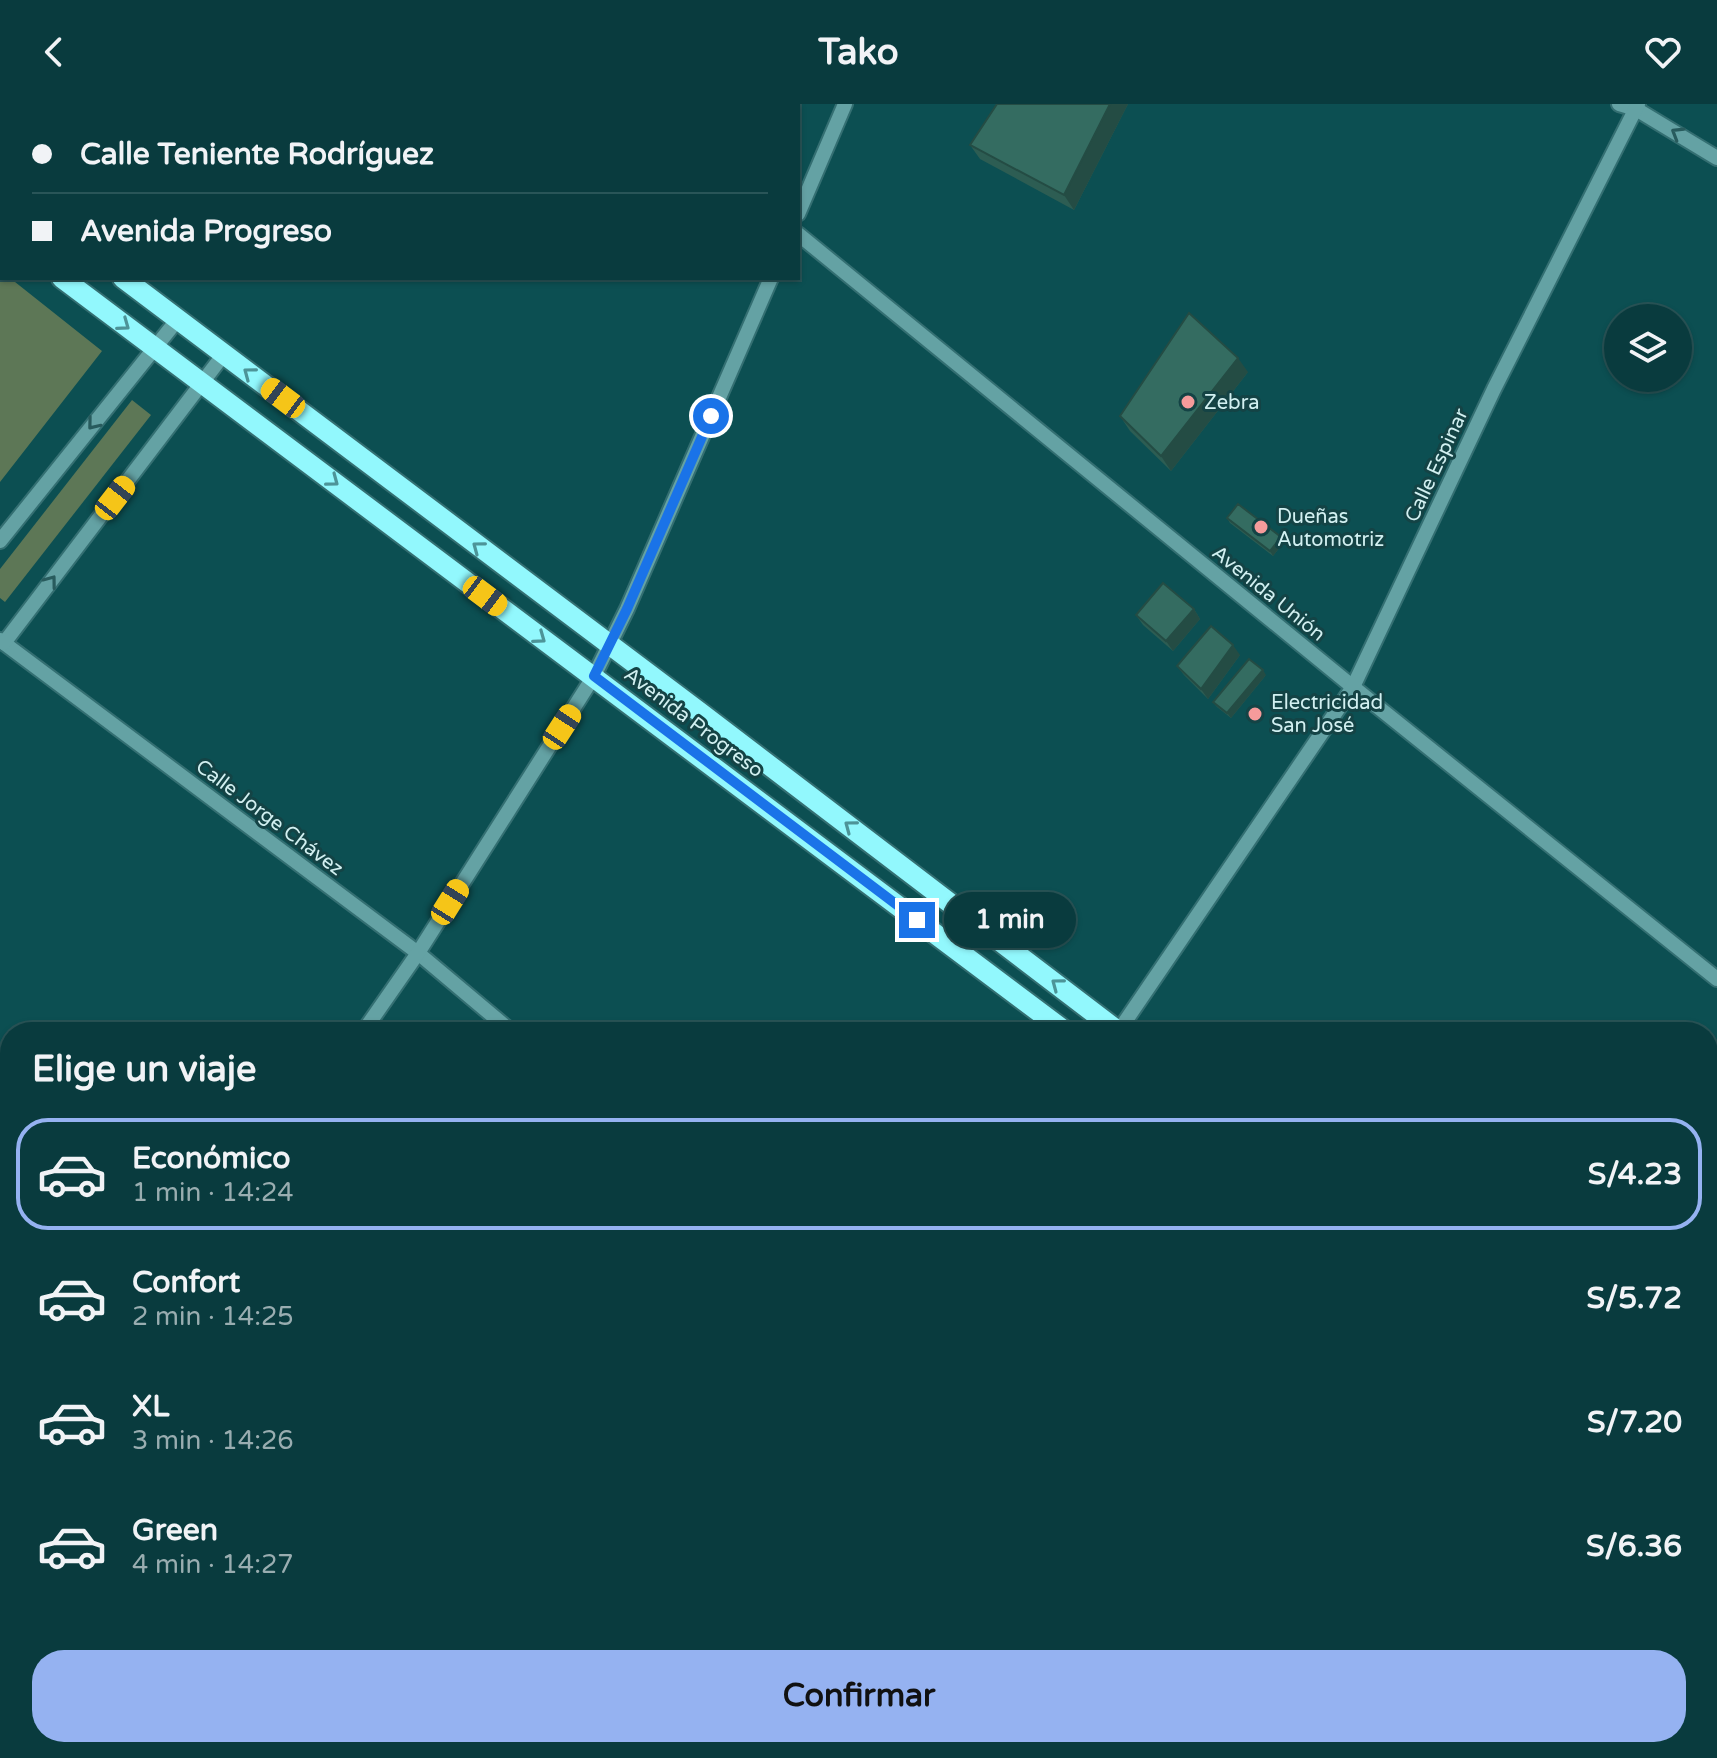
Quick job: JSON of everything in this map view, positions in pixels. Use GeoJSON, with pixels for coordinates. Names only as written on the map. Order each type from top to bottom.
{"type":"FeatureCollection","features":[{"type":"Feature","properties":{"kind":"main road","name":"Avenida Progreso"},"geometry":{"type":"LineString","coordinates":[[65,280],[1053,1022]]}},
{"type":"Feature","properties":{"kind":"main road","name":"Avenida Progreso"},"geometry":{"type":"LineString","coordinates":[[126,280],[1106,1022]]}},
{"type":"Feature","properties":{"kind":"street"},"geometry":{"type":"LineString","coordinates":[[800,209],[845,104]]}},
{"type":"Feature","properties":{"kind":"street"},"geometry":{"type":"LineString","coordinates":[[1619,104],[1637,106],[1717,158]]}},
{"type":"Feature","properties":{"kind":"street","name":"Calle Espinar"},"geometry":{"type":"LineString","coordinates":[[1126,1022],[1353,687],[1494,389],[1637,106]]}},
{"type":"Feature","properties":{"kind":"street","name":"Avenida Unión"},"geometry":{"type":"LineString","coordinates":[[800,236],[1717,979]]}},
{"type":"Feature","properties":{"kind":"street"},"geometry":{"type":"LineString","coordinates":[[370,1022],[418,953],[594,676],[627,609],[770,280]]}},
{"type":"Feature","properties":{"kind":"street"},"geometry":{"type":"LineString","coordinates":[[0,541],[178,319]]}},
{"type":"Feature","properties":{"kind":"street"},"geometry":{"type":"LineString","coordinates":[[2,641],[224,354]]}},
{"type":"Feature","properties":{"kind":"street","name":"Calle Jorge Chávez"},"geometry":{"type":"LineString","coordinates":[[2,641],[418,953],[500,1022]]}},
{"type":"Feature","properties":{"kind":"green space"},"geometry":{"type":"Polygon","coordinates":[[[0,280],[13,280],[102,351],[0,482],[0,280]]]}},
{"type":"Feature","properties":{"kind":"green space"},"geometry":{"type":"Polygon","coordinates":[[[132,400],[151,415],[5,602],[0,598],[0,569],[132,400]]]}},
{"type":"Feature","properties":{"kind":"building"},"geometry":{"type":"Polygon","coordinates":[[[997,104],[1110,104],[1064,195],[970,145],[997,104]]]}},
{"type":"Feature","properties":{"kind":"building","name":"Zebra"},"geometry":{"type":"Polygon","coordinates":[[[1189,313],[1238,358],[1161,456],[1120,416],[1189,313]]]}},
{"type":"Feature","properties":{"kind":"building"},"geometry":{"type":"Polygon","coordinates":[[[1238,504],[1281,537],[1270,551],[1227,518],[1238,504]]]}},
{"type":"Feature","properties":{"kind":"building"},"geometry":{"type":"Polygon","coordinates":[[[1163,583],[1194,609],[1166,641],[1136,615],[1163,583]]]}},
{"type":"Feature","properties":{"kind":"building"},"geometry":{"type":"Polygon","coordinates":[[[1211,626],[1233,645],[1201,689],[1177,666],[1211,626]]]}},
{"type":"Feature","properties":{"kind":"building"},"geometry":{"type":"Polygon","coordinates":[[[1249,659],[1263,670],[1227,713],[1213,702],[1249,659]]]}},
{"type":"Feature","properties":{"kind":"place","name":"Zebra"},"geometry":{"type":"Point","coordinates":[1188,402]}},
{"type":"Feature","properties":{"kind":"place","name":"Dueñas Automotriz"},"geometry":{"type":"Point","coordinates":[1261,527]}},
{"type":"Feature","properties":{"kind":"place","name":"Electricidad San José"},"geometry":{"type":"Point","coordinates":[1255,714]}},
{"type":"Feature","properties":{"kind":"route"},"geometry":{"type":"LineString","coordinates":[[711,416],[627,609],[594,676],[917,920]]}}]}
